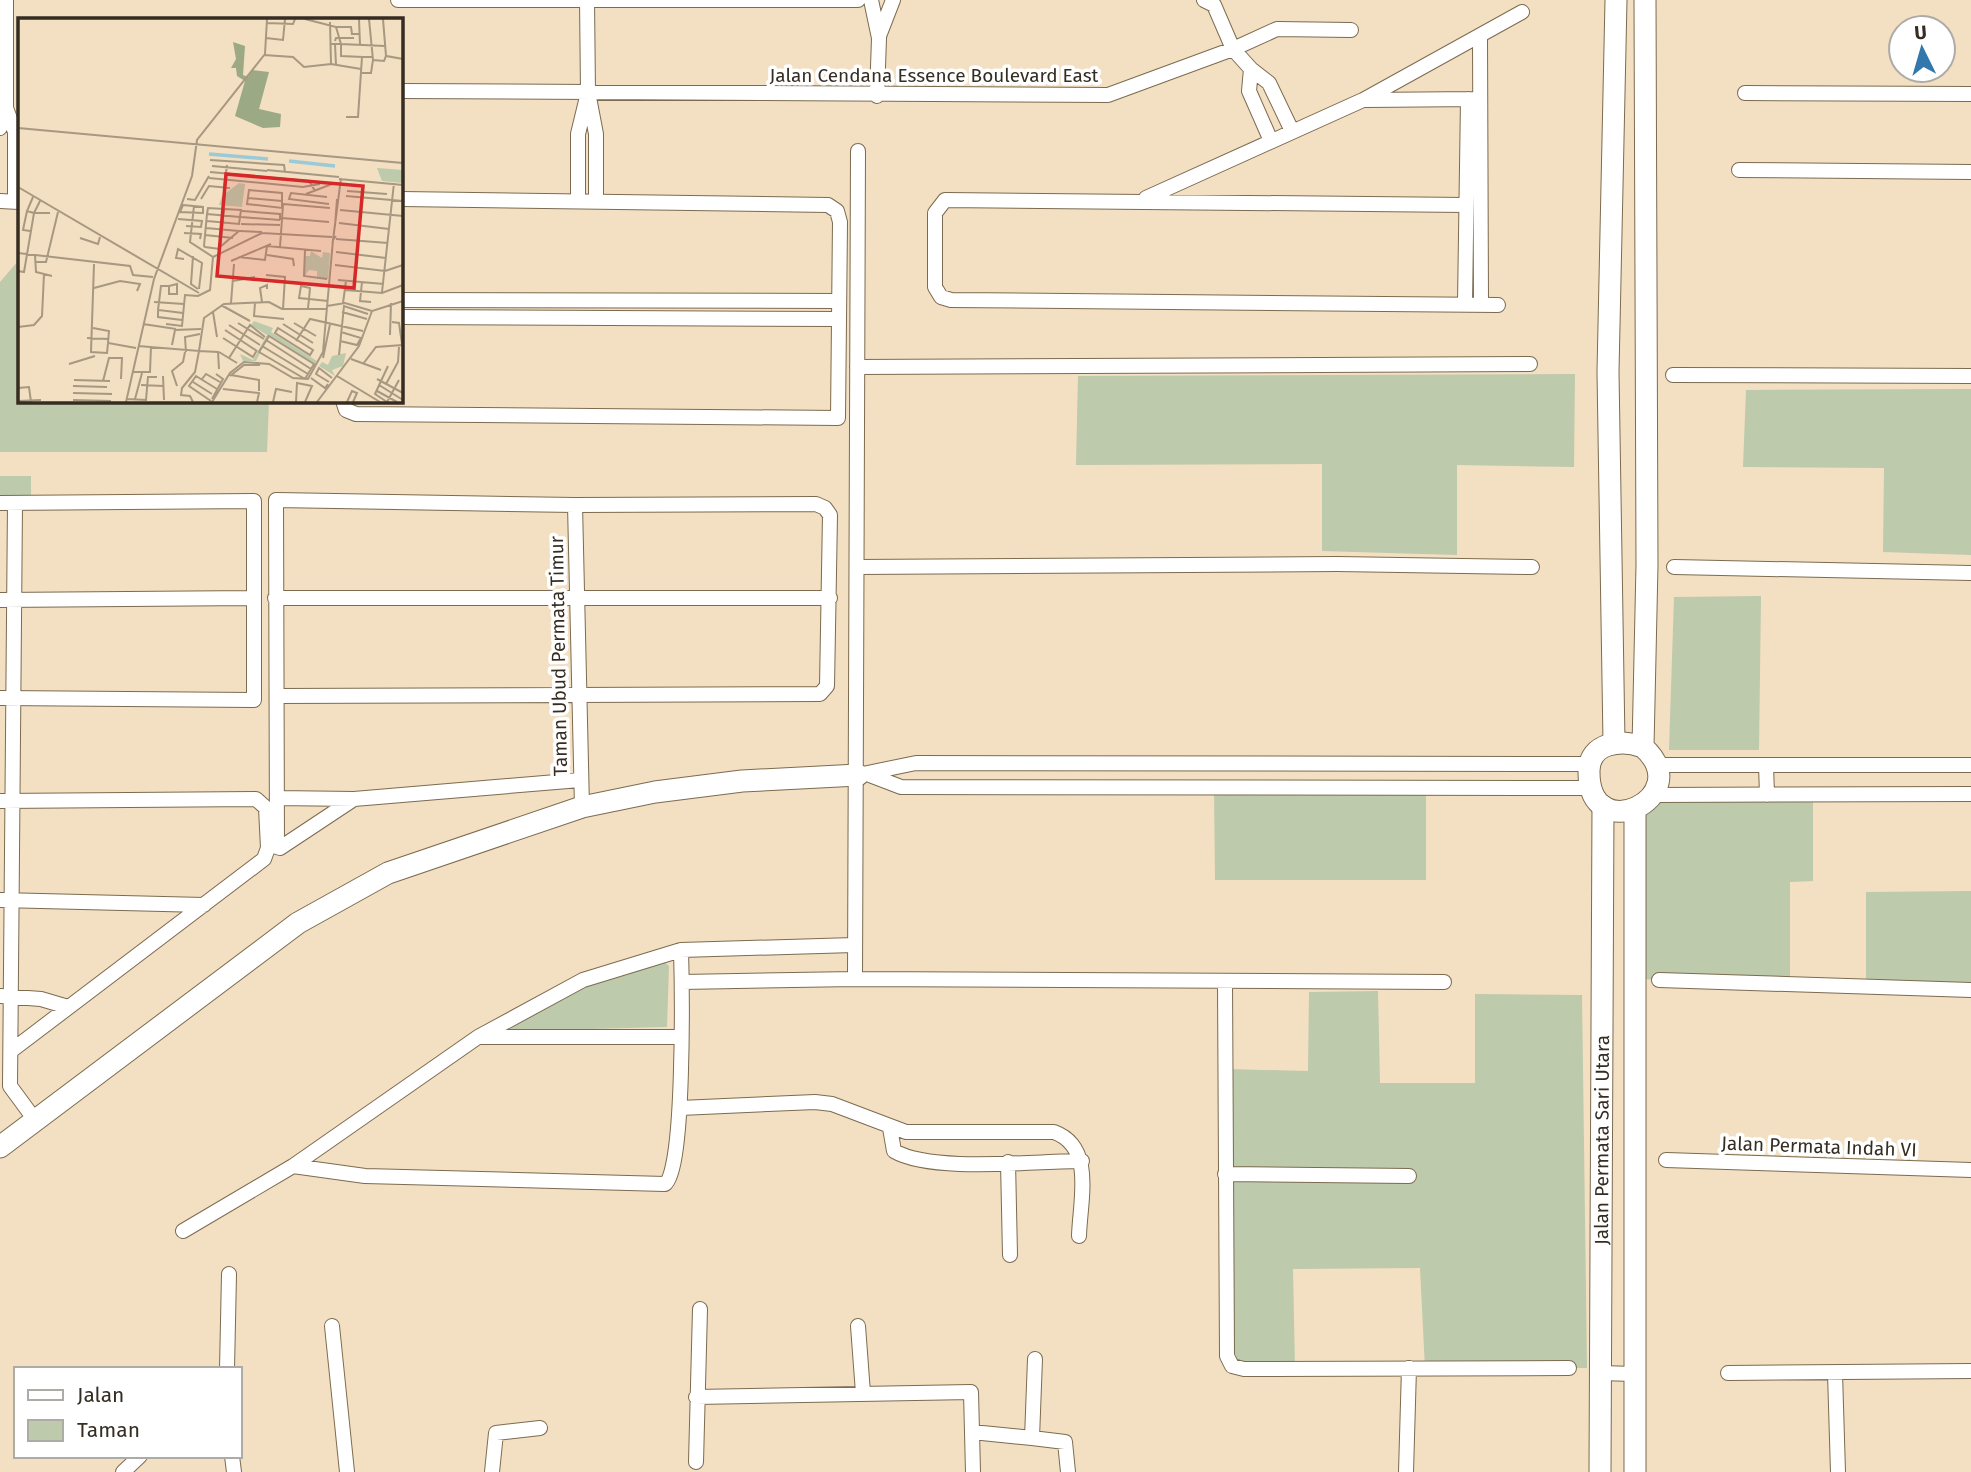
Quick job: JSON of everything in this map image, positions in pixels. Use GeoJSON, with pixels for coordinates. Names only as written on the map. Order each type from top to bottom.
{"type":"FeatureCollection","features":[{"type":"Feature","properties":{"kind":"street"},"geometry":{"type":"LineString","coordinates":[[0,128],[8,89],[6,0]]}},
{"type":"Feature","properties":{"kind":"street"},"geometry":{"type":"LineString","coordinates":[[398,0],[858,0]]}},
{"type":"Feature","properties":{"kind":"street"},"geometry":{"type":"LineString","coordinates":[[871,0],[879,38],[877,96]]}},
{"type":"Feature","properties":{"kind":"street"},"geometry":{"type":"LineString","coordinates":[[879,38],[894,0]]}},
{"type":"Feature","properties":{"kind":"street"},"geometry":{"type":"LineString","coordinates":[[1614,742],[1608,372],[1616,0]]}},
{"type":"Feature","properties":{"kind":"street"},"geometry":{"type":"LineString","coordinates":[[1643,747],[1647,525],[1644,0]]}},
{"type":"Feature","properties":{"kind":"street"},"geometry":{"type":"LineString","coordinates":[[587,1],[588,93],[596,134],[596,202]]}},
{"type":"Feature","properties":{"kind":"street"},"geometry":{"type":"LineString","coordinates":[[1212,2],[1233,49],[1251,69],[1269,83],[1292,131]]}},
{"type":"Feature","properties":{"kind":"street"},"geometry":{"type":"LineString","coordinates":[[1142,200],[1363,100],[1480,38],[1522,12]]}},
{"type":"Feature","properties":{"kind":"street","name":"Jalan Cendana Essence Boulevard East"},"geometry":{"type":"LineString","coordinates":[[402,91],[877,96],[1108,94],[1233,49],[1277,29],[1351,30]]}},
{"type":"Feature","properties":{"kind":"street"},"geometry":{"type":"LineString","coordinates":[[1465,303],[1466,205],[1480,38]]}},
{"type":"Feature","properties":{"kind":"street"},"geometry":{"type":"LineString","coordinates":[[1251,69],[1249,91],[1271,141]]}},
{"type":"Feature","properties":{"kind":"street"},"geometry":{"type":"LineString","coordinates":[[578,201],[578,134],[588,93]]}},
{"type":"Feature","properties":{"kind":"street"},"geometry":{"type":"LineString","coordinates":[[1745,93],[1971,94]]}},
{"type":"Feature","properties":{"kind":"street"},"geometry":{"type":"LineString","coordinates":[[1363,100],[1474,99]]}},
{"type":"Feature","properties":{"kind":"street"},"geometry":{"type":"LineString","coordinates":[[1474,99],[1481,304]]}},
{"type":"Feature","properties":{"kind":"street"},"geometry":{"type":"LineString","coordinates":[[0,201],[17,202],[15,132],[6,108]]}},
{"type":"Feature","properties":{"kind":"street"},"geometry":{"type":"LineString","coordinates":[[855,979],[854,945],[862,775],[857,567],[859,151]]}},
{"type":"Feature","properties":{"kind":"street"},"geometry":{"type":"LineString","coordinates":[[1739,170],[1971,172]]}},
{"type":"Feature","properties":{"kind":"street"},"geometry":{"type":"LineString","coordinates":[[342,402],[346,410],[356,414],[831,421],[838,418],[841,410],[840,222],[838,211],[828,205],[402,200]]}},
{"type":"Feature","properties":{"kind":"street"},"geometry":{"type":"LineString","coordinates":[[1466,205],[945,200],[935,213],[935,287],[940,297],[951,300],[1498,305]]}},
{"type":"Feature","properties":{"kind":"street"},"geometry":{"type":"LineString","coordinates":[[402,300],[839,301]]}},
{"type":"Feature","properties":{"kind":"street"},"geometry":{"type":"LineString","coordinates":[[576,300],[576,318]]}},
{"type":"Feature","properties":{"kind":"street"},"geometry":{"type":"LineString","coordinates":[[402,317],[839,319]]}},
{"type":"Feature","properties":{"kind":"street"},"geometry":{"type":"LineString","coordinates":[[857,368],[1530,364]]}},
{"type":"Feature","properties":{"kind":"street"},"geometry":{"type":"LineString","coordinates":[[1673,375],[1971,376]]}},
{"type":"Feature","properties":{"kind":"street"},"geometry":{"type":"LineString","coordinates":[[277,696],[578,697],[820,694],[827,685],[830,515],[825,508],[816,504],[575,505],[276,500],[276,798],[278,848],[354,799]]}},
{"type":"Feature","properties":{"kind":"street"},"geometry":{"type":"LineString","coordinates":[[0,503],[254,501],[254,700],[7,698]]}},
{"type":"Feature","properties":{"kind":"street"},"geometry":{"type":"LineString","coordinates":[[15,503],[16,600],[7,698],[4,996],[11,1051],[5,1090],[35,1120]]}},
{"type":"Feature","properties":{"kind":"street","name":"Taman Ubud Permata Timur"},"geometry":{"type":"LineString","coordinates":[[575,505],[582,807]]}},
{"type":"Feature","properties":{"kind":"street"},"geometry":{"type":"LineString","coordinates":[[857,567],[1337,564],[1532,567]]}},
{"type":"Feature","properties":{"kind":"street"},"geometry":{"type":"LineString","coordinates":[[1674,567],[1971,573]]}},
{"type":"Feature","properties":{"kind":"street"},"geometry":{"type":"LineString","coordinates":[[0,600],[254,598]]}},
{"type":"Feature","properties":{"kind":"street"},"geometry":{"type":"LineString","coordinates":[[275,598],[830,598]]}},
{"type":"Feature","properties":{"kind":"street"},"geometry":{"type":"LineString","coordinates":[[1629,741],[1643,747],[1657,765],[1658,780],[1654,795],[1635,810],[1618,812],[1602,806],[1589,788],[1589,764],[1599,750],[1614,742],[1629,741]]}},
{"type":"Feature","properties":{"kind":"street"},"geometry":{"type":"LineString","coordinates":[[0,1147],[259,951],[323,909],[388,873],[582,807],[655,792],[742,781],[862,775],[916,763],[1589,764]]}},
{"type":"Feature","properties":{"kind":"street"},"geometry":{"type":"LineString","coordinates":[[1657,765],[1971,765]]}},
{"type":"Feature","properties":{"kind":"street"},"geometry":{"type":"LineString","coordinates":[[1766,765],[1767,794]]}},
{"type":"Feature","properties":{"kind":"street"},"geometry":{"type":"LineString","coordinates":[[862,775],[901,787],[1589,788]]}},
{"type":"Feature","properties":{"kind":"street"},"geometry":{"type":"LineString","coordinates":[[276,798],[354,799],[580,780]]}},
{"type":"Feature","properties":{"kind":"street"},"geometry":{"type":"LineString","coordinates":[[1654,795],[1971,794]]}},
{"type":"Feature","properties":{"kind":"street"},"geometry":{"type":"LineString","coordinates":[[6,801],[256,799],[265,808],[267,855],[11,1051]]}},
{"type":"Feature","properties":{"kind":"street","name":"Jalan Permata Sari Utara"},"geometry":{"type":"LineString","coordinates":[[1600,1472],[1602,806]]}},
{"type":"Feature","properties":{"kind":"street","name":"Jalan Permata Sari Utara"},"geometry":{"type":"LineString","coordinates":[[1635,810],[1635,1472]]}},
{"type":"Feature","properties":{"kind":"street"},"geometry":{"type":"LineString","coordinates":[[5,900],[204,905]]}},
{"type":"Feature","properties":{"kind":"street"},"geometry":{"type":"LineString","coordinates":[[183,1231],[293,1166],[478,1037],[583,980],[681,950],[854,945]]}},
{"type":"Feature","properties":{"kind":"street"},"geometry":{"type":"LineString","coordinates":[[293,1166],[365,1176],[665,1184],[670,1180],[675,1167],[680,1108],[681,950]]}},
{"type":"Feature","properties":{"kind":"street"},"geometry":{"type":"LineString","coordinates":[[682,982],[855,979],[1444,982]]}},
{"type":"Feature","properties":{"kind":"street"},"geometry":{"type":"LineString","coordinates":[[1659,980],[1971,990]]}},
{"type":"Feature","properties":{"kind":"street"},"geometry":{"type":"LineString","coordinates":[[1225,982],[1227,1356],[1232,1366],[1244,1369],[1569,1368]]}},
{"type":"Feature","properties":{"kind":"street"},"geometry":{"type":"LineString","coordinates":[[4,996],[50,1001],[68,1007]]}},
{"type":"Feature","properties":{"kind":"street"},"geometry":{"type":"LineString","coordinates":[[478,1037],[681,1037]]}},
{"type":"Feature","properties":{"kind":"street"},"geometry":{"type":"LineString","coordinates":[[680,1108],[815,1102],[832,1104],[890,1128],[923,1134],[1054,1132],[1067,1137],[1082,1161],[1079,1236]]}},
{"type":"Feature","properties":{"kind":"street"},"geometry":{"type":"LineString","coordinates":[[890,1128],[894,1151],[908,1159],[935,1163],[1082,1161]]}},
{"type":"Feature","properties":{"kind":"street","name":"Jalan Permata Indah VI"},"geometry":{"type":"LineString","coordinates":[[1666,1160],[1971,1170]]}},
{"type":"Feature","properties":{"kind":"street"},"geometry":{"type":"LineString","coordinates":[[1008,1162],[1010,1255]]}},
{"type":"Feature","properties":{"kind":"street"},"geometry":{"type":"LineString","coordinates":[[1225,1174],[1409,1176]]}},
{"type":"Feature","properties":{"kind":"street"},"geometry":{"type":"LineString","coordinates":[[227,1367],[229,1274]]}},
{"type":"Feature","properties":{"kind":"street"},"geometry":{"type":"LineString","coordinates":[[696,1462],[700,1309]]}},
{"type":"Feature","properties":{"kind":"street"},"geometry":{"type":"LineString","coordinates":[[332,1326],[347,1472]]}},
{"type":"Feature","properties":{"kind":"street"},"geometry":{"type":"LineString","coordinates":[[858,1326],[863,1393]]}},
{"type":"Feature","properties":{"kind":"street"},"geometry":{"type":"LineString","coordinates":[[1032,1438],[1035,1359]]}},
{"type":"Feature","properties":{"kind":"street"},"geometry":{"type":"LineString","coordinates":[[1406,1472],[1409,1368]]}},
{"type":"Feature","properties":{"kind":"street"},"geometry":{"type":"LineString","coordinates":[[1728,1373],[1971,1371]]}},
{"type":"Feature","properties":{"kind":"street"},"geometry":{"type":"LineString","coordinates":[[1600,1373],[1634,1374]]}},
{"type":"Feature","properties":{"kind":"street"},"geometry":{"type":"LineString","coordinates":[[1835,1373],[1838,1472]]}},
{"type":"Feature","properties":{"kind":"street"},"geometry":{"type":"LineString","coordinates":[[696,1397],[971,1392],[973,1472]]}},
{"type":"Feature","properties":{"kind":"street"},"geometry":{"type":"LineString","coordinates":[[492,1472],[496,1433],[540,1428]]}},
{"type":"Feature","properties":{"kind":"street"},"geometry":{"type":"LineString","coordinates":[[972,1432],[1065,1442],[1068,1472]]}},
{"type":"Feature","properties":{"kind":"street"},"geometry":{"type":"LineString","coordinates":[[123,1472],[138,1458]]}},
{"type":"Feature","properties":{"kind":"green space"},"geometry":{"type":"Polygon","coordinates":[[[18,261],[18,402],[269,402],[267,452],[0,452],[0,282],[18,261]]]}},
{"type":"Feature","properties":{"kind":"green space"},"geometry":{"type":"Polygon","coordinates":[[[1575,374],[1574,467],[1457,465],[1457,555],[1322,551],[1322,464],[1076,465],[1078,376],[1575,374]]]}},
{"type":"Feature","properties":{"kind":"green space"},"geometry":{"type":"Polygon","coordinates":[[[1971,389],[1971,555],[1883,552],[1884,468],[1743,467],[1746,390],[1971,389]]]}},
{"type":"Feature","properties":{"kind":"green space"},"geometry":{"type":"Polygon","coordinates":[[[0,476],[31,476],[31,495],[0,496],[0,476]]]}},
{"type":"Feature","properties":{"kind":"green space"},"geometry":{"type":"Polygon","coordinates":[[[1761,596],[1759,750],[1669,750],[1674,597],[1761,596]]]}},
{"type":"Feature","properties":{"kind":"green space"},"geometry":{"type":"Polygon","coordinates":[[[1214,788],[1426,788],[1426,880],[1215,880],[1214,788]]]}},
{"type":"Feature","properties":{"kind":"green space"},"geometry":{"type":"Polygon","coordinates":[[[1813,794],[1813,881],[1790,882],[1790,984],[1636,979],[1635,810],[1654,795],[1813,794]]]}},
{"type":"Feature","properties":{"kind":"green space"},"geometry":{"type":"Polygon","coordinates":[[[1971,891],[1971,990],[1866,986],[1866,892],[1971,891]]]}},
{"type":"Feature","properties":{"kind":"green space"},"geometry":{"type":"Polygon","coordinates":[[[663,961],[669,966],[667,1027],[510,1031],[512,1026],[599,979],[663,961]]]}},
{"type":"Feature","properties":{"kind":"green space"},"geometry":{"type":"Polygon","coordinates":[[[1378,991],[1380,1083],[1475,1083],[1475,994],[1582,995],[1587,1368],[1425,1368],[1420,1268],[1293,1269],[1295,1369],[1232,1366],[1225,1069],[1308,1071],[1309,992],[1378,991]]]}}]}
